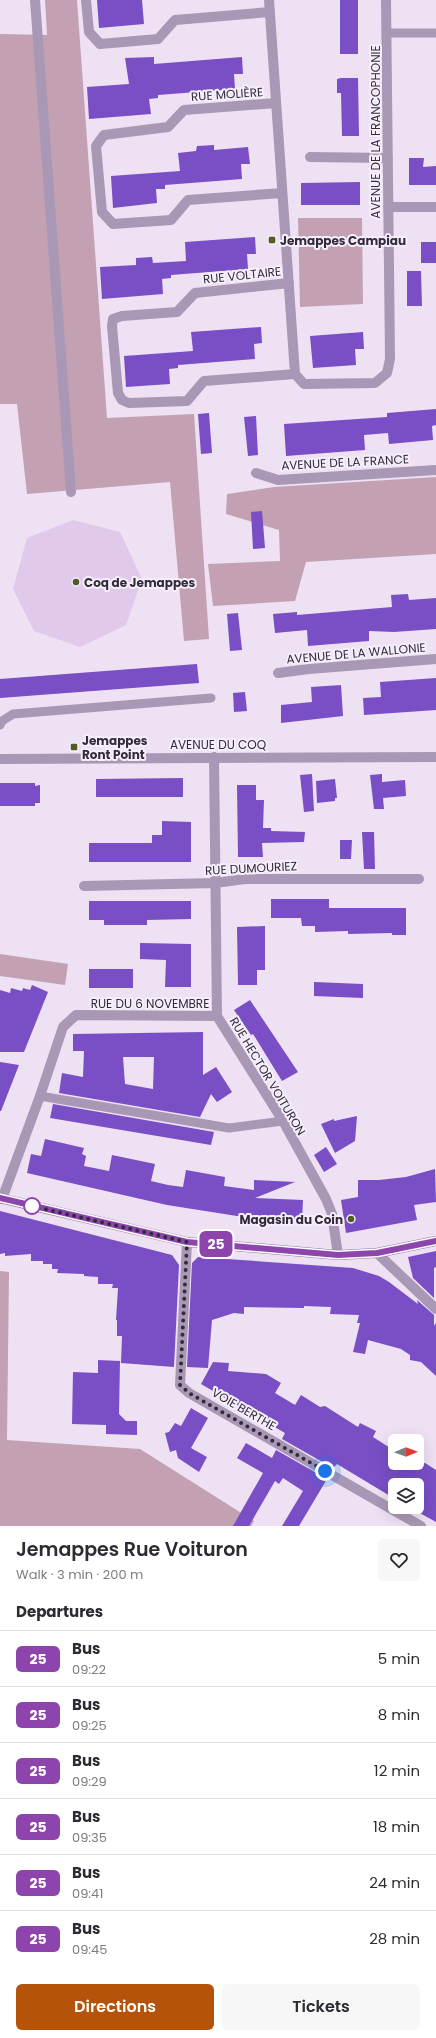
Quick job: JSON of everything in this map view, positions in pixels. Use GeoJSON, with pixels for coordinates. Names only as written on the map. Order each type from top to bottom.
{"type":"FeatureCollection","features":[{"type":"Feature","properties":{"kind":"street"},"geometry":{"type":"LineString","coordinates":[[35,0],[71,492]]}},
{"type":"Feature","properties":{"kind":"street"},"geometry":{"type":"LineString","coordinates":[[86,0],[89,32],[100,44],[158,39],[175,20],[270,12]]}},
{"type":"Feature","properties":{"kind":"street"},"geometry":{"type":"LineString","coordinates":[[269,0],[295,374]]}},
{"type":"Feature","properties":{"kind":"street","name":"AVENUE DE LA FRANCOPHONIE"},"geometry":{"type":"LineString","coordinates":[[295,374],[304,384],[375,383],[387,373],[390,359],[386,0]]}},
{"type":"Feature","properties":{"kind":"street","name":"RUE MOLIÈRE"},"geometry":{"type":"LineString","coordinates":[[276,103],[184,110],[168,127],[104,135],[96,146],[102,212],[113,224],[171,220],[188,200],[282,193]]}},
{"type":"Feature","properties":{"kind":"street"},"geometry":{"type":"LineString","coordinates":[[310,157],[388,158]]}},
{"type":"Feature","properties":{"kind":"street"},"geometry":{"type":"LineString","coordinates":[[388,207],[436,207]]}},
{"type":"Feature","properties":{"kind":"street","name":"RUE VOLTAIRE"},"geometry":{"type":"LineString","coordinates":[[289,283],[195,293],[177,312],[122,316],[113,319],[112,326],[118,393],[122,400],[129,403],[187,400],[204,381],[295,374]]}},
{"type":"Feature","properties":{"kind":"street","name":"AVENUE DE LA FRANCE"},"geometry":{"type":"LineString","coordinates":[[256,473],[278,480],[436,470]]}},
{"type":"Feature","properties":{"kind":"street","name":"AVENUE DE LA WALLONIE"},"geometry":{"type":"LineString","coordinates":[[278,673],[308,669],[436,659]]}},
{"type":"Feature","properties":{"kind":"street","name":"RUE HECTOR VOITURON"},"geometry":{"type":"LineString","coordinates":[[214,757],[217,1016],[283,1122],[326,1199],[332,1214],[338,1255]]}},
{"type":"Feature","properties":{"kind":"street","name":"AVENUE DU COQ"},"geometry":{"type":"LineString","coordinates":[[0,759],[436,757]]}},
{"type":"Feature","properties":{"kind":"street","name":"RUE DUMOURIEZ"},"geometry":{"type":"LineString","coordinates":[[84,886],[215,883],[245,880],[419,879]]}},
{"type":"Feature","properties":{"kind":"street","name":"RUE DU 6 NOVEMBRE"},"geometry":{"type":"LineString","coordinates":[[40,1096],[63,1028],[76,1015],[217,1016]]}},
{"type":"Feature","properties":{"kind":"street"},"geometry":{"type":"LineString","coordinates":[[40,1096],[1,1199],[187,1242],[338,1255],[377,1253],[436,1241]]}},
{"type":"Feature","properties":{"kind":"street","name":"VOIE BERTHE"},"geometry":{"type":"LineString","coordinates":[[187,1242],[180,1385],[196,1397],[421,1526]]}},
{"type":"Feature","properties":{"kind":"street"},"geometry":{"type":"LineString","coordinates":[[377,1253],[436,1309]]}},
{"type":"Feature","properties":{"kind":"lane"},"geometry":{"type":"LineString","coordinates":[[387,33],[436,33]]}},
{"type":"Feature","properties":{"kind":"lane"},"geometry":{"type":"LineString","coordinates":[[0,726],[2,721],[13,714],[211,698]]}},
{"type":"Feature","properties":{"kind":"lane"},"geometry":{"type":"LineString","coordinates":[[40,1096],[229,1128],[283,1122]]}},
{"type":"Feature","properties":{"kind":"shaded area"},"geometry":{"type":"Polygon","coordinates":[[[45,0],[77,0],[107,418],[194,414],[209,639],[184,641],[170,482],[27,494],[17,404],[0,404],[0,34],[47,35],[45,0]]]}},
{"type":"Feature","properties":{"kind":"shaded area"},"geometry":{"type":"Polygon","coordinates":[[[298,218],[362,218],[363,304],[300,307],[298,218]]]}},
{"type":"Feature","properties":{"kind":"shaded area"},"geometry":{"type":"Polygon","coordinates":[[[436,477],[436,554],[306,562],[295,601],[213,606],[208,564],[280,561],[279,530],[226,514],[227,494],[274,487],[436,477]]]}},
{"type":"Feature","properties":{"kind":"shaded area"},"geometry":{"type":"Polygon","coordinates":[[[73,520],[120,532],[142,579],[126,625],[80,647],[34,631],[13,589],[27,538],[73,520]]]}},
{"type":"Feature","properties":{"kind":"shaded area"},"geometry":{"type":"Polygon","coordinates":[[[0,954],[68,964],[65,985],[0,976],[0,954]]]}},
{"type":"Feature","properties":{"kind":"shaded area"},"geometry":{"type":"Polygon","coordinates":[[[0,1271],[9,1272],[7,1440],[140,1449],[254,1521],[251,1526],[0,1526],[0,1271]]]}},
{"type":"Feature","properties":{"kind":"building"},"geometry":{"type":"Polygon","coordinates":[[[97,0],[142,0],[144,24],[99,28],[97,0]]]}},
{"type":"Feature","properties":{"kind":"building"},"geometry":{"type":"Polygon","coordinates":[[[340,0],[358,0],[358,54],[340,54],[340,0]]]}},
{"type":"Feature","properties":{"kind":"building"},"geometry":{"type":"Polygon","coordinates":[[[154,57],[154,64],[242,57],[243,74],[234,74],[235,89],[158,95],[158,98],[149,99],[151,114],[89,119],[87,87],[129,84],[125,58],[154,57]]]}},
{"type":"Feature","properties":{"kind":"building"},"geometry":{"type":"Polygon","coordinates":[[[358,78],[359,136],[342,136],[341,93],[337,93],[337,79],[358,78]]]}},
{"type":"Feature","properties":{"kind":"building"},"geometry":{"type":"Polygon","coordinates":[[[214,145],[214,150],[248,147],[250,164],[241,164],[242,179],[165,185],[165,189],[156,189],[157,203],[113,208],[111,176],[180,171],[178,153],[196,151],[197,146],[214,145]]]}},
{"type":"Feature","properties":{"kind":"building"},"geometry":{"type":"Polygon","coordinates":[[[409,158],[424,158],[423,167],[436,166],[436,185],[409,185],[409,158]]]}},
{"type":"Feature","properties":{"kind":"building"},"geometry":{"type":"Polygon","coordinates":[[[360,182],[360,205],[301,205],[301,183],[360,182]]]}},
{"type":"Feature","properties":{"kind":"building"},"geometry":{"type":"Polygon","coordinates":[[[255,237],[256,254],[247,254],[248,269],[171,275],[171,278],[162,279],[163,294],[102,299],[100,267],[136,265],[136,258],[152,257],[153,263],[186,261],[185,242],[255,237]]]}},
{"type":"Feature","properties":{"kind":"building"},"geometry":{"type":"Polygon","coordinates":[[[421,242],[436,242],[436,263],[421,263],[421,242]]]}},
{"type":"Feature","properties":{"kind":"building"},"geometry":{"type":"Polygon","coordinates":[[[407,271],[421,271],[422,306],[407,306],[407,271]]]}},
{"type":"Feature","properties":{"kind":"building"},"geometry":{"type":"Polygon","coordinates":[[[261,327],[262,343],[254,344],[255,359],[178,365],[178,368],[169,369],[170,384],[126,387],[124,356],[193,351],[191,332],[261,327]]]}},
{"type":"Feature","properties":{"kind":"building"},"geometry":{"type":"Polygon","coordinates":[[[363,332],[364,349],[355,349],[356,365],[313,368],[310,336],[363,332]]]}},
{"type":"Feature","properties":{"kind":"building"},"geometry":{"type":"Polygon","coordinates":[[[436,409],[436,425],[432,426],[433,440],[389,444],[388,433],[364,435],[365,450],[286,456],[284,424],[387,417],[387,413],[436,409]]]}},
{"type":"Feature","properties":{"kind":"building"},"geometry":{"type":"Polygon","coordinates":[[[209,413],[212,453],[201,454],[198,414],[209,413]]]}},
{"type":"Feature","properties":{"kind":"building"},"geometry":{"type":"Polygon","coordinates":[[[256,416],[258,455],[248,456],[244,417],[256,416]]]}},
{"type":"Feature","properties":{"kind":"building"},"geometry":{"type":"Polygon","coordinates":[[[262,511],[265,548],[253,549],[251,512],[262,511]]]}},
{"type":"Feature","properties":{"kind":"building"},"geometry":{"type":"Polygon","coordinates":[[[408,594],[409,600],[436,598],[436,629],[394,632],[369,631],[369,641],[308,646],[307,630],[275,633],[273,614],[297,612],[297,615],[392,607],[391,595],[408,594]]]}},
{"type":"Feature","properties":{"kind":"building"},"geometry":{"type":"Polygon","coordinates":[[[238,613],[242,650],[230,651],[227,614],[238,613]]]}},
{"type":"Feature","properties":{"kind":"building"},"geometry":{"type":"Polygon","coordinates":[[[197,664],[199,683],[0,698],[0,679],[197,664]]]}},
{"type":"Feature","properties":{"kind":"building"},"geometry":{"type":"Polygon","coordinates":[[[436,678],[436,710],[364,715],[363,698],[381,697],[380,682],[436,678]]]}},
{"type":"Feature","properties":{"kind":"building"},"geometry":{"type":"Polygon","coordinates":[[[341,685],[343,716],[281,723],[281,705],[312,702],[311,687],[341,685]]]}},
{"type":"Feature","properties":{"kind":"building"},"geometry":{"type":"Polygon","coordinates":[[[245,692],[247,711],[234,712],[233,693],[245,692]]]}},
{"type":"Feature","properties":{"kind":"building"},"geometry":{"type":"Polygon","coordinates":[[[312,774],[314,811],[304,812],[300,775],[312,774]]]}},
{"type":"Feature","properties":{"kind":"building"},"geometry":{"type":"Polygon","coordinates":[[[382,774],[382,782],[405,780],[406,796],[383,798],[384,809],[374,809],[370,775],[382,774]]]}},
{"type":"Feature","properties":{"kind":"building"},"geometry":{"type":"Polygon","coordinates":[[[183,778],[183,797],[96,797],[96,779],[183,778]]]}},
{"type":"Feature","properties":{"kind":"building"},"geometry":{"type":"Polygon","coordinates":[[[335,779],[337,798],[335,798],[335,801],[317,803],[316,781],[335,779]]]}},
{"type":"Feature","properties":{"kind":"building"},"geometry":{"type":"Polygon","coordinates":[[[0,783],[35,783],[35,786],[40,785],[40,803],[35,803],[35,806],[0,806],[0,783]]]}},
{"type":"Feature","properties":{"kind":"building"},"geometry":{"type":"Polygon","coordinates":[[[237,785],[256,785],[256,800],[264,800],[263,828],[271,828],[271,831],[305,832],[304,842],[262,843],[263,857],[238,857],[237,785]]]}},
{"type":"Feature","properties":{"kind":"building"},"geometry":{"type":"Polygon","coordinates":[[[162,821],[191,822],[191,862],[89,862],[89,843],[152,843],[152,835],[162,835],[162,821]]]}},
{"type":"Feature","properties":{"kind":"building"},"geometry":{"type":"Polygon","coordinates":[[[362,832],[374,832],[375,869],[364,869],[362,832]]]}},
{"type":"Feature","properties":{"kind":"building"},"geometry":{"type":"Polygon","coordinates":[[[340,840],[352,840],[351,859],[340,859],[340,840]]]}},
{"type":"Feature","properties":{"kind":"building"},"geometry":{"type":"Polygon","coordinates":[[[271,899],[329,899],[329,908],[406,908],[406,935],[392,935],[392,933],[348,934],[348,931],[315,932],[315,926],[302,926],[301,918],[271,918],[271,899]]]}},
{"type":"Feature","properties":{"kind":"building"},"geometry":{"type":"Polygon","coordinates":[[[89,901],[191,901],[191,919],[147,920],[147,925],[104,925],[104,920],[89,920],[89,901]]]}},
{"type":"Feature","properties":{"kind":"building"},"geometry":{"type":"Polygon","coordinates":[[[265,926],[265,970],[257,970],[257,985],[238,985],[237,927],[265,926]]]}},
{"type":"Feature","properties":{"kind":"building"},"geometry":{"type":"Polygon","coordinates":[[[140,943],[191,944],[191,987],[165,987],[166,960],[140,959],[140,943]]]}},
{"type":"Feature","properties":{"kind":"building"},"geometry":{"type":"Polygon","coordinates":[[[89,969],[133,969],[133,988],[89,988],[89,969]]]}},
{"type":"Feature","properties":{"kind":"building"},"geometry":{"type":"Polygon","coordinates":[[[314,982],[363,984],[363,998],[314,996],[314,982]]]}},
{"type":"Feature","properties":{"kind":"building"},"geometry":{"type":"Polygon","coordinates":[[[32,985],[48,992],[24,1052],[0,1052],[0,990],[10,993],[11,988],[22,991],[23,988],[30,990],[32,985]]]}},
{"type":"Feature","properties":{"kind":"building"},"geometry":{"type":"Polygon","coordinates":[[[250,1000],[298,1072],[282,1081],[253,1034],[251,1035],[234,1010],[250,1000]]]}},
{"type":"Feature","properties":{"kind":"building"},"geometry":{"type":"Polygon","coordinates":[[[203,1032],[203,1075],[216,1067],[232,1092],[217,1102],[211,1094],[200,1117],[59,1093],[62,1073],[83,1077],[84,1051],[73,1051],[73,1034],[203,1032]],[[123,1057],[125,1084],[153,1089],[154,1057],[123,1057]]]}},
{"type":"Feature","properties":{"kind":"building"},"geometry":{"type":"Polygon","coordinates":[[[0,1062],[19,1065],[1,1111],[0,1111],[0,1062]]]}},
{"type":"Feature","properties":{"kind":"building"},"geometry":{"type":"Polygon","coordinates":[[[53,1104],[214,1132],[211,1145],[50,1118],[53,1104]]]}},
{"type":"Feature","properties":{"kind":"building"},"geometry":{"type":"Polygon","coordinates":[[[357,1116],[355,1141],[335,1153],[321,1124],[334,1119],[334,1121],[357,1116]]]}},
{"type":"Feature","properties":{"kind":"building"},"geometry":{"type":"Polygon","coordinates":[[[45,1139],[84,1148],[82,1154],[86,1156],[84,1166],[109,1171],[112,1155],[155,1164],[151,1181],[168,1185],[183,1187],[186,1170],[225,1177],[224,1186],[254,1190],[254,1180],[295,1182],[255,1198],[303,1200],[302,1220],[237,1216],[167,1205],[27,1173],[31,1154],[41,1156],[45,1139]]]}},
{"type":"Feature","properties":{"kind":"building"},"geometry":{"type":"Polygon","coordinates":[[[326,1147],[337,1164],[324,1172],[314,1155],[326,1147]]]}},
{"type":"Feature","properties":{"kind":"building"},"geometry":{"type":"Polygon","coordinates":[[[435,1169],[436,1202],[414,1205],[417,1220],[346,1233],[341,1200],[358,1197],[358,1180],[379,1180],[406,1177],[435,1169]]]}},
{"type":"Feature","properties":{"kind":"building"},"geometry":{"type":"Polygon","coordinates":[[[0,1211],[172,1255],[179,1265],[174,1367],[121,1363],[122,1336],[117,1336],[116,1320],[118,1288],[112,1288],[113,1284],[98,1284],[98,1277],[84,1276],[84,1274],[57,1273],[58,1269],[52,1269],[52,1264],[43,1264],[43,1261],[31,1261],[31,1254],[5,1256],[5,1253],[0,1254],[0,1211]]]}},
{"type":"Feature","properties":{"kind":"building"},"geometry":{"type":"Polygon","coordinates":[[[436,1251],[436,1267],[434,1268],[434,1298],[413,1278],[408,1257],[436,1251]]]}},
{"type":"Feature","properties":{"kind":"building"},"geometry":{"type":"Polygon","coordinates":[[[198,1257],[353,1268],[379,1276],[418,1304],[417,1300],[434,1315],[434,1326],[436,1323],[436,1376],[421,1362],[410,1360],[410,1355],[401,1349],[368,1340],[365,1354],[353,1352],[360,1323],[357,1323],[359,1315],[330,1314],[331,1307],[304,1306],[304,1308],[244,1307],[244,1314],[234,1313],[212,1320],[208,1368],[187,1367],[192,1263],[198,1257]]]}},
{"type":"Feature","properties":{"kind":"building"},"geometry":{"type":"Polygon","coordinates":[[[98,1360],[120,1361],[119,1414],[126,1421],[137,1421],[137,1435],[106,1434],[106,1425],[72,1424],[73,1372],[98,1373],[98,1360]]]}},
{"type":"Feature","properties":{"kind":"building"},"geometry":{"type":"Polygon","coordinates":[[[213,1362],[229,1363],[228,1371],[266,1374],[281,1383],[275,1393],[295,1405],[301,1395],[320,1407],[325,1406],[358,1427],[360,1423],[376,1431],[373,1437],[388,1447],[388,1470],[424,1470],[425,1463],[436,1470],[436,1522],[422,1514],[424,1514],[424,1478],[388,1478],[388,1495],[337,1464],[333,1468],[282,1439],[285,1433],[201,1384],[213,1362]]]}},
{"type":"Feature","properties":{"kind":"building"},"geometry":{"type":"Polygon","coordinates":[[[191,1408],[208,1418],[191,1448],[207,1457],[199,1472],[178,1458],[176,1450],[170,1452],[165,1433],[169,1432],[175,1423],[181,1426],[191,1408]]]}},
{"type":"Feature","properties":{"kind":"building"},"geometry":{"type":"Polygon","coordinates":[[[246,1443],[272,1458],[276,1450],[327,1479],[299,1526],[282,1526],[303,1491],[283,1478],[279,1484],[275,1481],[249,1526],[233,1526],[263,1473],[237,1458],[246,1443]]]}},
{"type":"Feature","properties":{"kind":"bus line","name":"25"},"geometry":{"type":"LineString","coordinates":[[0,1198],[187,1242],[338,1255],[377,1253],[436,1241]]}},
{"type":"Feature","properties":{"kind":"place","name":"Jemappes Campiau"},"geometry":{"type":"Point","coordinates":[272,240]}},
{"type":"Feature","properties":{"kind":"place","name":"Coq de Jemappes"},"geometry":{"type":"Point","coordinates":[76,582]}},
{"type":"Feature","properties":{"kind":"place","name":"Jemappes Ront Point"},"geometry":{"type":"Point","coordinates":[74,747]}},
{"type":"Feature","properties":{"kind":"place","name":"Magasin du Coin"},"geometry":{"type":"Point","coordinates":[351,1219]}},
{"type":"Feature","properties":{"kind":"route"},"geometry":{"type":"LineString","coordinates":[[32,1206],[187,1242],[180,1385],[189,1393],[325,1471]]}}]}
